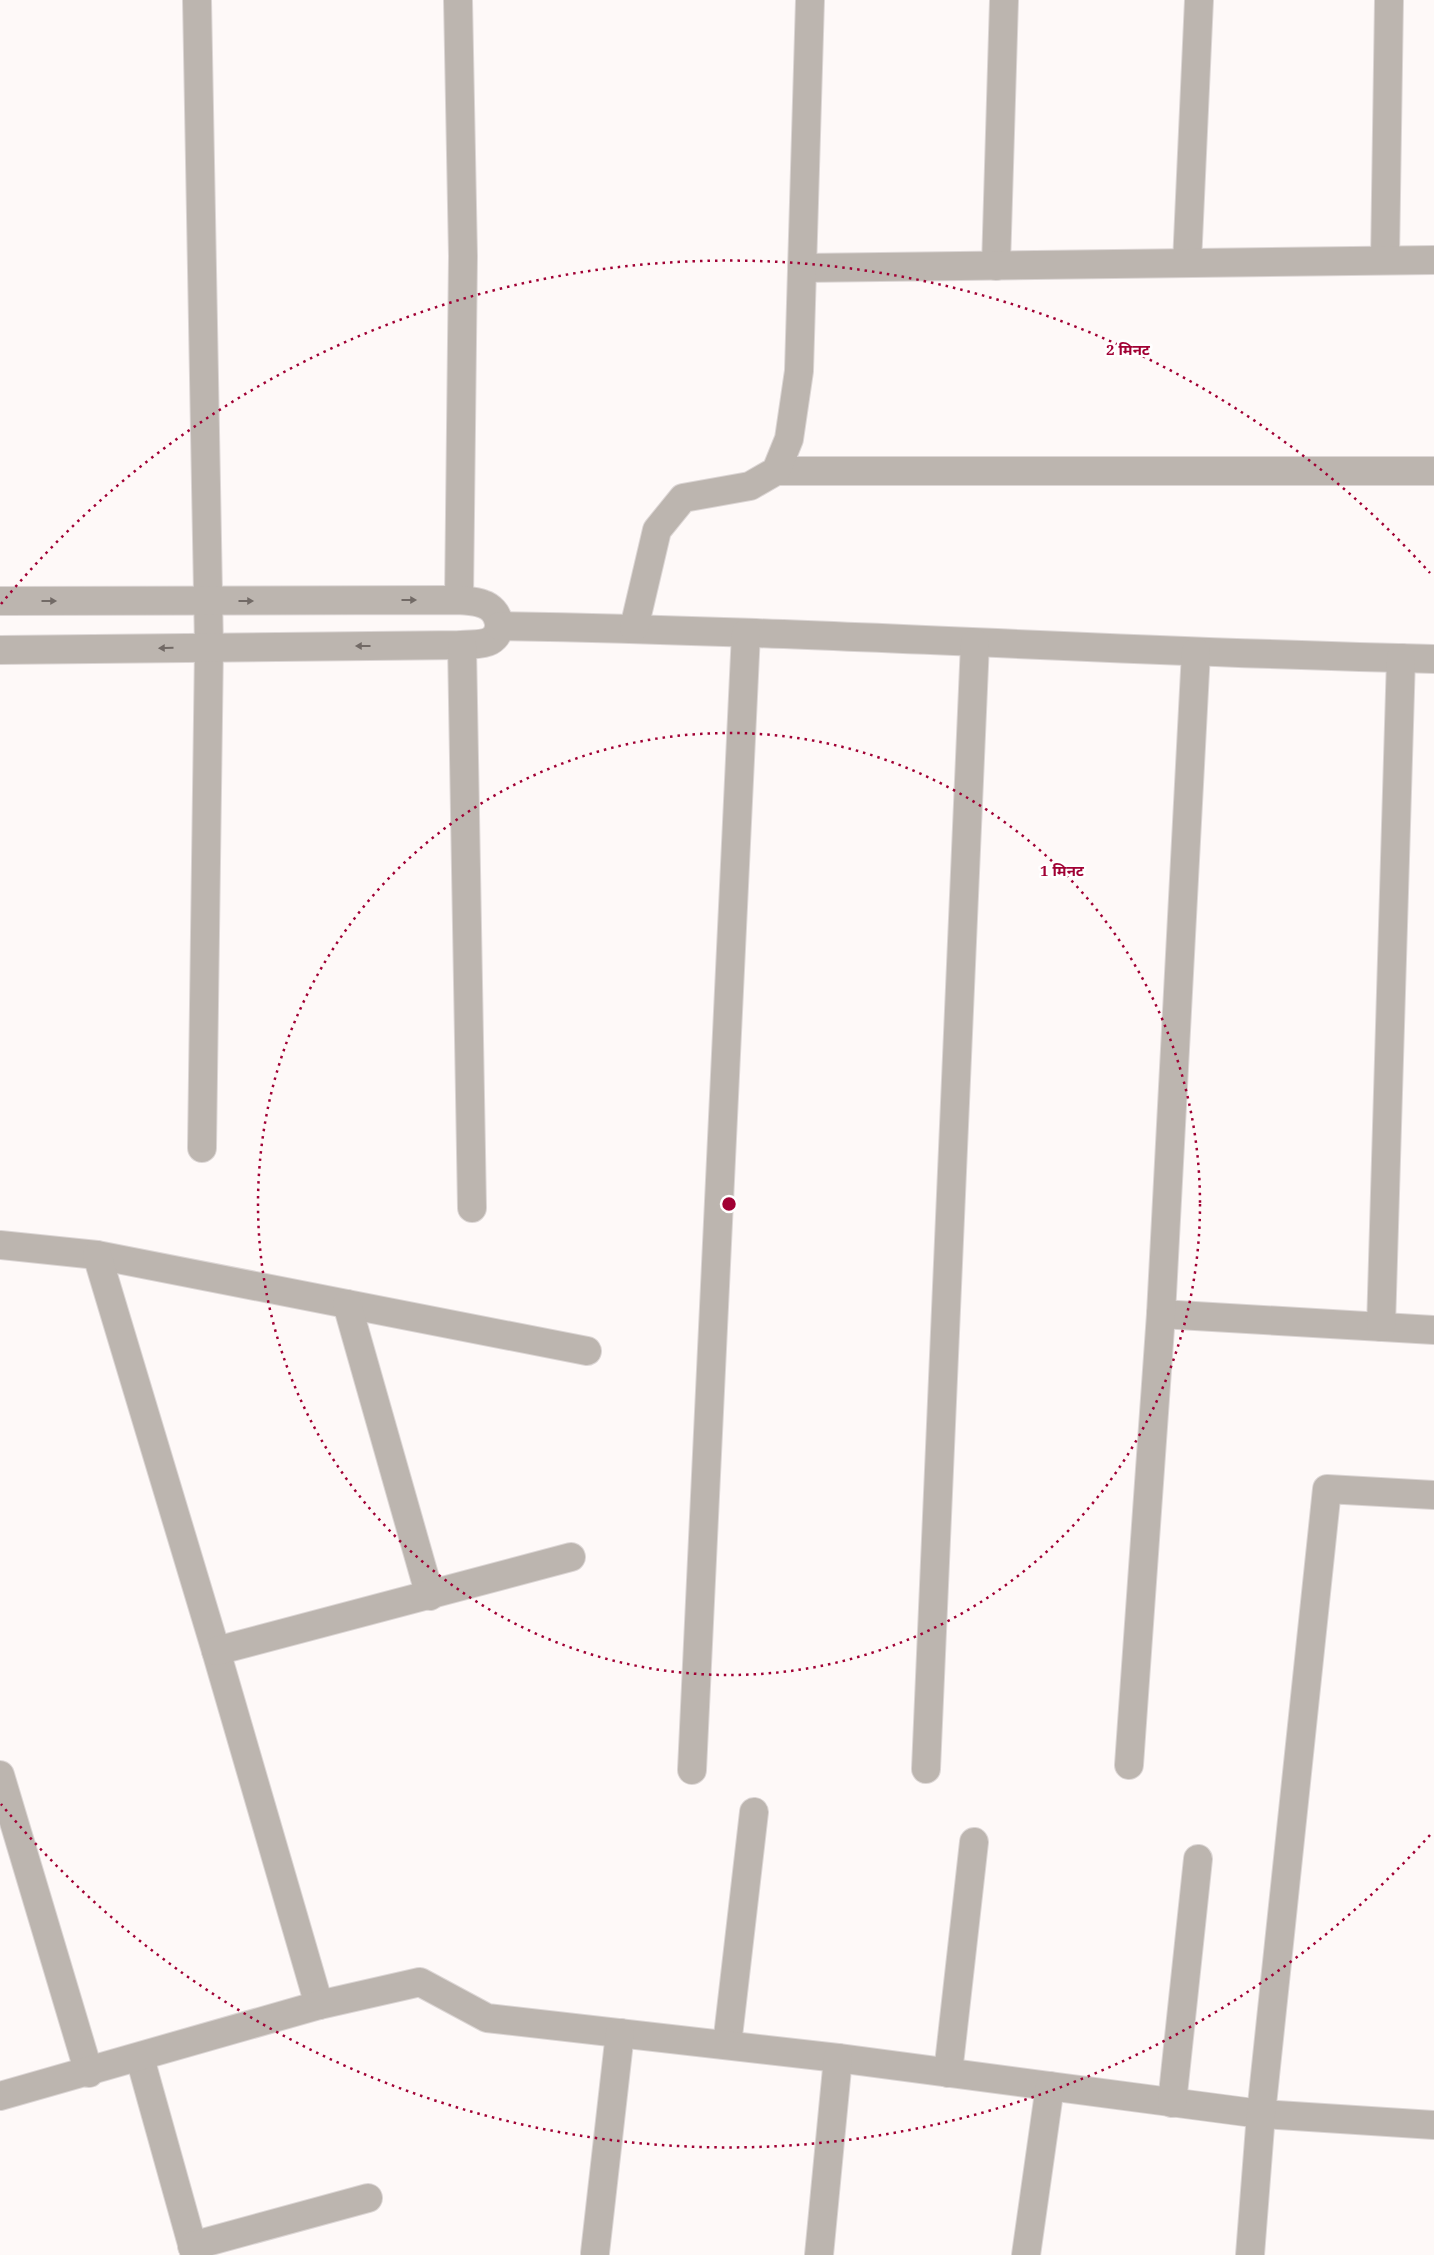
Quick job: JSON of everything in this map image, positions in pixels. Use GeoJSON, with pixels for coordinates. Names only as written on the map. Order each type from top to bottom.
{"type":"FeatureCollection","features":[{"type":"Feature","properties":{"kind":"street"},"geometry":{"type":"LineString","coordinates":[[197,0],[209,647],[202,1148]]}},
{"type":"Feature","properties":{"kind":"street"},"geometry":{"type":"LineString","coordinates":[[458,0],[463,256],[459,600]]}},
{"type":"Feature","properties":{"kind":"street"},"geometry":{"type":"LineString","coordinates":[[776,471],[789,439],[799,370],[810,0]]}},
{"type":"Feature","properties":{"kind":"street"},"geometry":{"type":"LineString","coordinates":[[996,266],[1004,0]]}},
{"type":"Feature","properties":{"kind":"street"},"geometry":{"type":"LineString","coordinates":[[1187,263],[1199,0]]}},
{"type":"Feature","properties":{"kind":"street"},"geometry":{"type":"LineString","coordinates":[[1385,260],[1390,0]]}},
{"type":"Feature","properties":{"kind":"street"},"geometry":{"type":"LineString","coordinates":[[802,268],[1434,260]]}},
{"type":"Feature","properties":{"kind":"street"},"geometry":{"type":"LineString","coordinates":[[634,628],[657,530],[683,498],[750,486],[776,471],[1434,471]]}},
{"type":"Feature","properties":{"kind":"street"},"geometry":{"type":"LineString","coordinates":[[0,601],[459,600],[485,604],[497,615],[500,626],[497,635],[488,642],[462,645],[0,650]]}},
{"type":"Feature","properties":{"kind":"street"},"geometry":{"type":"LineString","coordinates":[[500,626],[634,628],[1196,652],[1434,659]]}},
{"type":"Feature","properties":{"kind":"street"},"geometry":{"type":"LineString","coordinates":[[692,1770],[746,633]]}},
{"type":"Feature","properties":{"kind":"street"},"geometry":{"type":"LineString","coordinates":[[926,1769],[975,643]]}},
{"type":"Feature","properties":{"kind":"street"},"geometry":{"type":"LineString","coordinates":[[462,645],[472,1208]]}},
{"type":"Feature","properties":{"kind":"street"},"geometry":{"type":"LineString","coordinates":[[1129,1765],[1161,1314],[1196,652]]}},
{"type":"Feature","properties":{"kind":"street"},"geometry":{"type":"LineString","coordinates":[[1381,1327],[1400,658]]}},
{"type":"Feature","properties":{"kind":"street"},"geometry":{"type":"LineString","coordinates":[[0,1245],[96,1254],[587,1351]]}},
{"type":"Feature","properties":{"kind":"street"},"geometry":{"type":"LineString","coordinates":[[96,1254],[216,1651],[319,2005]]}},
{"type":"Feature","properties":{"kind":"street"},"geometry":{"type":"LineString","coordinates":[[347,1304],[430,1596]]}},
{"type":"Feature","properties":{"kind":"street"},"geometry":{"type":"LineString","coordinates":[[1161,1314],[1434,1330]]}},
{"type":"Feature","properties":{"kind":"street"},"geometry":{"type":"LineString","coordinates":[[1250,2255],[1261,2114],[1327,1489],[1434,1495]]}},
{"type":"Feature","properties":{"kind":"street"},"geometry":{"type":"LineString","coordinates":[[216,1651],[430,1596],[571,1556]]}},
{"type":"Feature","properties":{"kind":"street"},"geometry":{"type":"LineString","coordinates":[[0,1775],[89,2073]]}},
{"type":"Feature","properties":{"kind":"street"},"geometry":{"type":"LineString","coordinates":[[727,2045],[754,1812]]}},
{"type":"Feature","properties":{"kind":"street"},"geometry":{"type":"LineString","coordinates":[[948,2073],[974,1842]]}},
{"type":"Feature","properties":{"kind":"street"},"geometry":{"type":"LineString","coordinates":[[1172,2103],[1198,1859]]}},
{"type":"Feature","properties":{"kind":"street"},"geometry":{"type":"LineString","coordinates":[[0,2096],[89,2073],[319,2005],[420,1982],[487,2018],[838,2058],[1261,2114],[1434,2124]]}},
{"type":"Feature","properties":{"kind":"street"},"geometry":{"type":"LineString","coordinates":[[595,2253],[620,2034]]}},
{"type":"Feature","properties":{"kind":"street"},"geometry":{"type":"LineString","coordinates":[[140,2058],[193,2251],[368,2198]]}},
{"type":"Feature","properties":{"kind":"street"},"geometry":{"type":"LineString","coordinates":[[819,2255],[838,2058]]}},
{"type":"Feature","properties":{"kind":"street"},"geometry":{"type":"LineString","coordinates":[[1026,2255],[1050,2086]]}}]}
